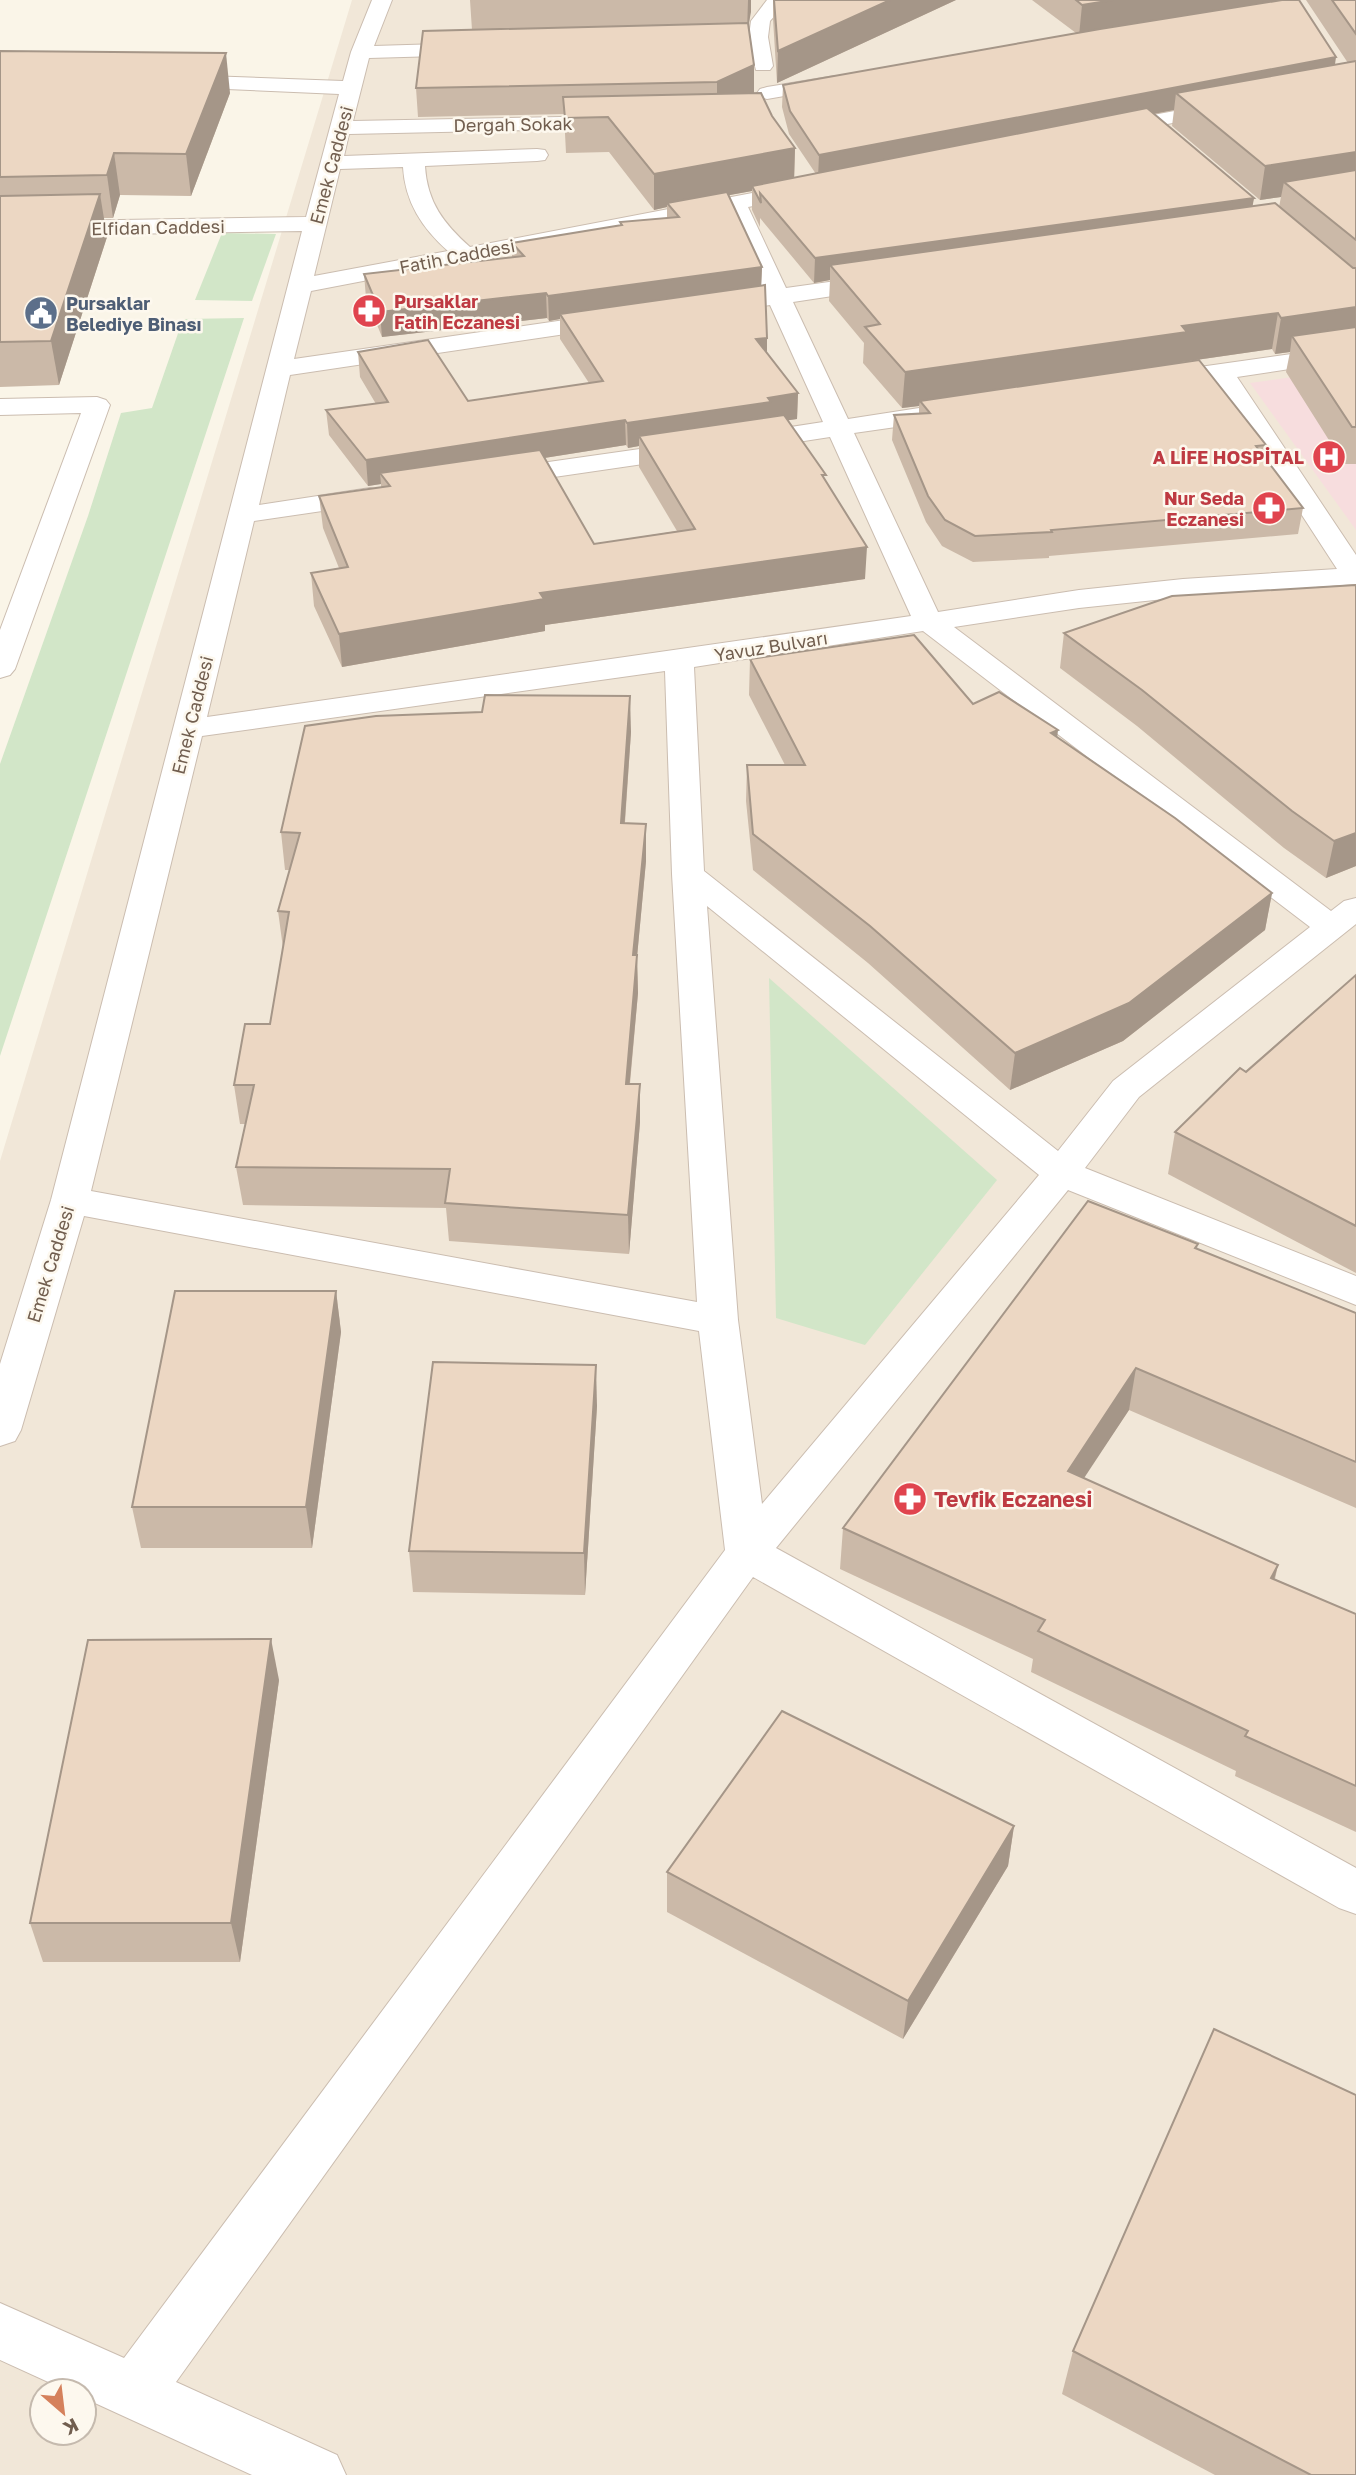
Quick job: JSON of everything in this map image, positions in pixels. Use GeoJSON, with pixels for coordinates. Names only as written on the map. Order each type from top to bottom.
{"type":"FeatureCollection","features":[{"type":"Feature","properties":{"kind":"street","name":"Emek Caddesi"},"geometry":{"type":"LineString","coordinates":[[0,1430],[70,1199],[315,224],[361,52],[382,0]]}},
{"type":"Feature","properties":{"kind":"street"},"geometry":{"type":"LineString","coordinates":[[770,119],[759,42],[760,17],[763,11],[779,0]]}},
{"type":"Feature","properties":{"kind":"street"},"geometry":{"type":"LineString","coordinates":[[676,44],[759,42]]}},
{"type":"Feature","properties":{"kind":"street"},"geometry":{"type":"LineString","coordinates":[[361,52],[495,48]]}},
{"type":"Feature","properties":{"kind":"street"},"geometry":{"type":"LineString","coordinates":[[156,80],[351,88]]}},
{"type":"Feature","properties":{"kind":"street"},"geometry":{"type":"LineString","coordinates":[[767,93],[849,80]]}},
{"type":"Feature","properties":{"kind":"street"},"geometry":{"type":"LineString","coordinates":[[1095,132],[1244,104]]}},
{"type":"Feature","properties":{"kind":"street"},"geometry":{"type":"LineString","coordinates":[[1149,121],[1170,139]]}},
{"type":"Feature","properties":{"kind":"street","name":"Dergah Sokak"},"geometry":{"type":"LineString","coordinates":[[340,128],[631,122]]}},
{"type":"Feature","properties":{"kind":"street"},"geometry":{"type":"LineString","coordinates":[[331,163],[537,155]]}},
{"type":"Feature","properties":{"kind":"street"},"geometry":{"type":"LineString","coordinates":[[414,160],[414,182],[419,203],[439,230],[465,254]]}},
{"type":"Feature","properties":{"kind":"street","name":"Fatih Caddesi"},"geometry":{"type":"LineString","coordinates":[[300,286],[735,203],[812,182]]}},
{"type":"Feature","properties":{"kind":"street"},"geometry":{"type":"LineString","coordinates":[[134,2392],[747,1553],[1061,1173],[1126,1089],[1344,918],[928,621],[735,203]]}},
{"type":"Feature","properties":{"kind":"street","name":"Elfidan Caddesi"},"geometry":{"type":"LineString","coordinates":[[0,229],[315,224]]}},
{"type":"Feature","properties":{"kind":"street"},"geometry":{"type":"LineString","coordinates":[[697,308],[902,279]]}},
{"type":"Feature","properties":{"kind":"street"},"geometry":{"type":"LineString","coordinates":[[279,369],[630,318]]}},
{"type":"Feature","properties":{"kind":"street"},"geometry":{"type":"LineString","coordinates":[[1139,384],[1356,352]]}},
{"type":"Feature","properties":{"kind":"street"},"geometry":{"type":"LineString","coordinates":[[1221,372],[1356,576]]}},
{"type":"Feature","properties":{"kind":"street"},"geometry":{"type":"LineString","coordinates":[[0,407],[97,405],[0,669]]}},
{"type":"Feature","properties":{"kind":"street"},"geometry":{"type":"LineString","coordinates":[[473,481],[975,408]]}},
{"type":"Feature","properties":{"kind":"street"},"geometry":{"type":"LineString","coordinates":[[243,515],[392,493]]}},
{"type":"Feature","properties":{"kind":"street","name":"Yavuz Bulvarı"},"geometry":{"type":"LineString","coordinates":[[188,729],[679,660],[1079,599],[1183,588],[1356,576]]}},
{"type":"Feature","properties":{"kind":"street"},"geometry":{"type":"LineString","coordinates":[[679,660],[688,874],[718,1320],[747,1553]]}},
{"type":"Feature","properties":{"kind":"street"},"geometry":{"type":"LineString","coordinates":[[688,874],[1061,1173],[1356,1291]]}},
{"type":"Feature","properties":{"kind":"street"},"geometry":{"type":"LineString","coordinates":[[70,1199],[718,1320]]}},
{"type":"Feature","properties":{"kind":"street"},"geometry":{"type":"LineString","coordinates":[[747,1553],[1356,1893]]}},
{"type":"Feature","properties":{"kind":"street"},"geometry":{"type":"LineString","coordinates":[[0,2331],[317,2475]]}},
{"type":"Feature","properties":{"kind":"shaded area"},"geometry":{"type":"Polygon","coordinates":[[[352,0],[1356,0],[1356,2475],[0,2475],[0,1161],[352,0]]]}},
{"type":"Feature","properties":{"kind":"shaded area","name":"A LİFE HOSPİTAL"},"geometry":{"type":"Polygon","coordinates":[[[1356,368],[1356,530],[1250,383],[1356,368]]]}},
{"type":"Feature","properties":{"kind":"green space"},"geometry":{"type":"Polygon","coordinates":[[[222,233],[276,234],[252,301],[195,300],[222,233]]]}},
{"type":"Feature","properties":{"kind":"green space"},"geometry":{"type":"Polygon","coordinates":[[[244,318],[0,1056],[0,764],[88,516],[121,413],[152,408],[183,319],[244,318]]]}},
{"type":"Feature","properties":{"kind":"green space"},"geometry":{"type":"Polygon","coordinates":[[[769,978],[997,1180],[865,1345],[776,1318],[769,978]]]}},
{"type":"Feature","properties":{"kind":"building"},"geometry":{"type":"Polygon","coordinates":[[[774,0],[890,0],[778,51],[774,0]]]}},
{"type":"Feature","properties":{"kind":"building"},"geometry":{"type":"Polygon","coordinates":[[[1076,0],[1113,0],[1082,5],[1076,0]]]}},
{"type":"Feature","properties":{"kind":"building"},"geometry":{"type":"Polygon","coordinates":[[[1282,0],[1299,0],[1336,57],[819,155],[790,111],[783,85],[1100,29],[1282,0]]]}},
{"type":"Feature","properties":{"kind":"building"},"geometry":{"type":"Polygon","coordinates":[[[1332,0],[1356,0],[1356,34],[1332,0]]]}},
{"type":"Feature","properties":{"kind":"building"},"geometry":{"type":"Polygon","coordinates":[[[748,23],[754,65],[717,82],[416,88],[423,31],[748,23]]]}},
{"type":"Feature","properties":{"kind":"building"},"geometry":{"type":"Polygon","coordinates":[[[0,51],[226,53],[186,154],[114,153],[107,175],[0,177],[0,51]]]}},
{"type":"Feature","properties":{"kind":"building"},"geometry":{"type":"Polygon","coordinates":[[[1356,61],[1356,152],[1265,166],[1176,93],[1356,61]]]}},
{"type":"Feature","properties":{"kind":"building"},"geometry":{"type":"Polygon","coordinates":[[[761,93],[772,116],[795,148],[654,174],[608,117],[565,118],[563,97],[761,93]]]}},
{"type":"Feature","properties":{"kind":"building"},"geometry":{"type":"Polygon","coordinates":[[[1147,108],[1254,198],[815,258],[760,193],[761,203],[752,186],[1147,108]]]}},
{"type":"Feature","properties":{"kind":"building"},"geometry":{"type":"Polygon","coordinates":[[[1356,170],[1356,240],[1284,182],[1356,170]]]}},
{"type":"Feature","properties":{"kind":"building"},"geometry":{"type":"Polygon","coordinates":[[[727,192],[762,267],[548,296],[546,293],[380,312],[364,274],[524,256],[512,243],[622,225],[620,222],[679,217],[667,203],[727,192]]]}},
{"type":"Feature","properties":{"kind":"building"},"geometry":{"type":"Polygon","coordinates":[[[100,194],[51,341],[0,342],[0,196],[100,194]]]}},
{"type":"Feature","properties":{"kind":"building"},"geometry":{"type":"Polygon","coordinates":[[[1275,203],[1356,268],[1356,307],[1281,318],[1278,313],[1182,326],[1187,332],[905,372],[865,327],[880,324],[830,265],[1275,203]]]}},
{"type":"Feature","properties":{"kind":"building"},"geometry":{"type":"Polygon","coordinates":[[[765,285],[767,338],[756,339],[798,393],[768,398],[771,402],[627,423],[625,420],[366,460],[326,410],[388,402],[358,352],[428,340],[468,401],[603,381],[560,314],[765,285]]]}},
{"type":"Feature","properties":{"kind":"building"},"geometry":{"type":"Polygon","coordinates":[[[1356,327],[1356,427],[1352,427],[1292,336],[1356,327]]]}},
{"type":"Feature","properties":{"kind":"building"},"geometry":{"type":"Polygon","coordinates":[[[1199,360],[1266,445],[1256,446],[1303,508],[1051,530],[1052,532],[975,536],[945,520],[928,496],[894,415],[930,413],[920,401],[1199,360]]]}},
{"type":"Feature","properties":{"kind":"building"},"geometry":{"type":"Polygon","coordinates":[[[784,415],[826,475],[822,475],[867,547],[540,593],[544,599],[339,634],[311,573],[348,567],[319,496],[390,486],[380,473],[540,450],[594,544],[695,529],[639,436],[784,415]]]}},
{"type":"Feature","properties":{"kind":"building"},"geometry":{"type":"Polygon","coordinates":[[[1356,585],[1356,833],[1334,841],[1292,811],[1142,690],[1064,633],[1172,596],[1356,585]]]}},
{"type":"Feature","properties":{"kind":"building"},"geometry":{"type":"Polygon","coordinates":[[[914,635],[973,704],[999,692],[1058,730],[1051,733],[1175,818],[1272,893],[1129,1003],[1015,1053],[870,926],[753,834],[747,765],[805,765],[750,659],[914,635]]]}},
{"type":"Feature","properties":{"kind":"building"},"geometry":{"type":"Polygon","coordinates":[[[485,695],[630,696],[621,823],[646,824],[633,955],[637,955],[626,1084],[640,1084],[628,1215],[445,1203],[450,1169],[236,1167],[254,1085],[234,1085],[245,1024],[270,1024],[289,912],[278,911],[300,833],[281,832],[305,726],[376,716],[482,712],[485,695]]]}},
{"type":"Feature","properties":{"kind":"building"},"geometry":{"type":"Polygon","coordinates":[[[1356,975],[1356,1226],[1175,1132],[1240,1068],[1246,1072],[1356,975]]]}},
{"type":"Feature","properties":{"kind":"building"},"geometry":{"type":"Polygon","coordinates":[[[1088,1201],[1198,1244],[1195,1248],[1356,1313],[1356,1462],[1136,1368],[1068,1471],[1278,1565],[1271,1578],[1356,1614],[1356,1786],[1245,1736],[1248,1731],[1038,1631],[1045,1620],[843,1528],[1088,1201]]]}},
{"type":"Feature","properties":{"kind":"building"},"geometry":{"type":"Polygon","coordinates":[[[175,1291],[336,1291],[306,1507],[132,1507],[175,1291]]]}},
{"type":"Feature","properties":{"kind":"building"},"geometry":{"type":"Polygon","coordinates":[[[433,1362],[596,1365],[584,1553],[409,1551],[433,1362]]]}},
{"type":"Feature","properties":{"kind":"building"},"geometry":{"type":"Polygon","coordinates":[[[271,1639],[231,1923],[30,1923],[88,1640],[271,1639]]]}},
{"type":"Feature","properties":{"kind":"building"},"geometry":{"type":"Polygon","coordinates":[[[782,1711],[1014,1826],[908,2001],[667,1872],[782,1711]]]}},
{"type":"Feature","properties":{"kind":"building"},"geometry":{"type":"Polygon","coordinates":[[[1214,2029],[1356,2095],[1356,2475],[1311,2475],[1073,2351],[1214,2029]]]}},
{"type":"Feature","properties":{"kind":"place","name":"Pursaklar Fatih Eczanesi"},"geometry":{"type":"Point","coordinates":[369,311]}},
{"type":"Feature","properties":{"kind":"place","name":"Pursaklar Belediye Binası"},"geometry":{"type":"Point","coordinates":[41,313]}},
{"type":"Feature","properties":{"kind":"place","name":"A LİFE HOSPİTAL"},"geometry":{"type":"Point","coordinates":[1329,457]}},
{"type":"Feature","properties":{"kind":"place","name":"Nur Seda Eczanesi"},"geometry":{"type":"Point","coordinates":[1269,508]}},
{"type":"Feature","properties":{"kind":"place","name":"Tevfik Eczanesi"},"geometry":{"type":"Point","coordinates":[910,1499]}}]}
